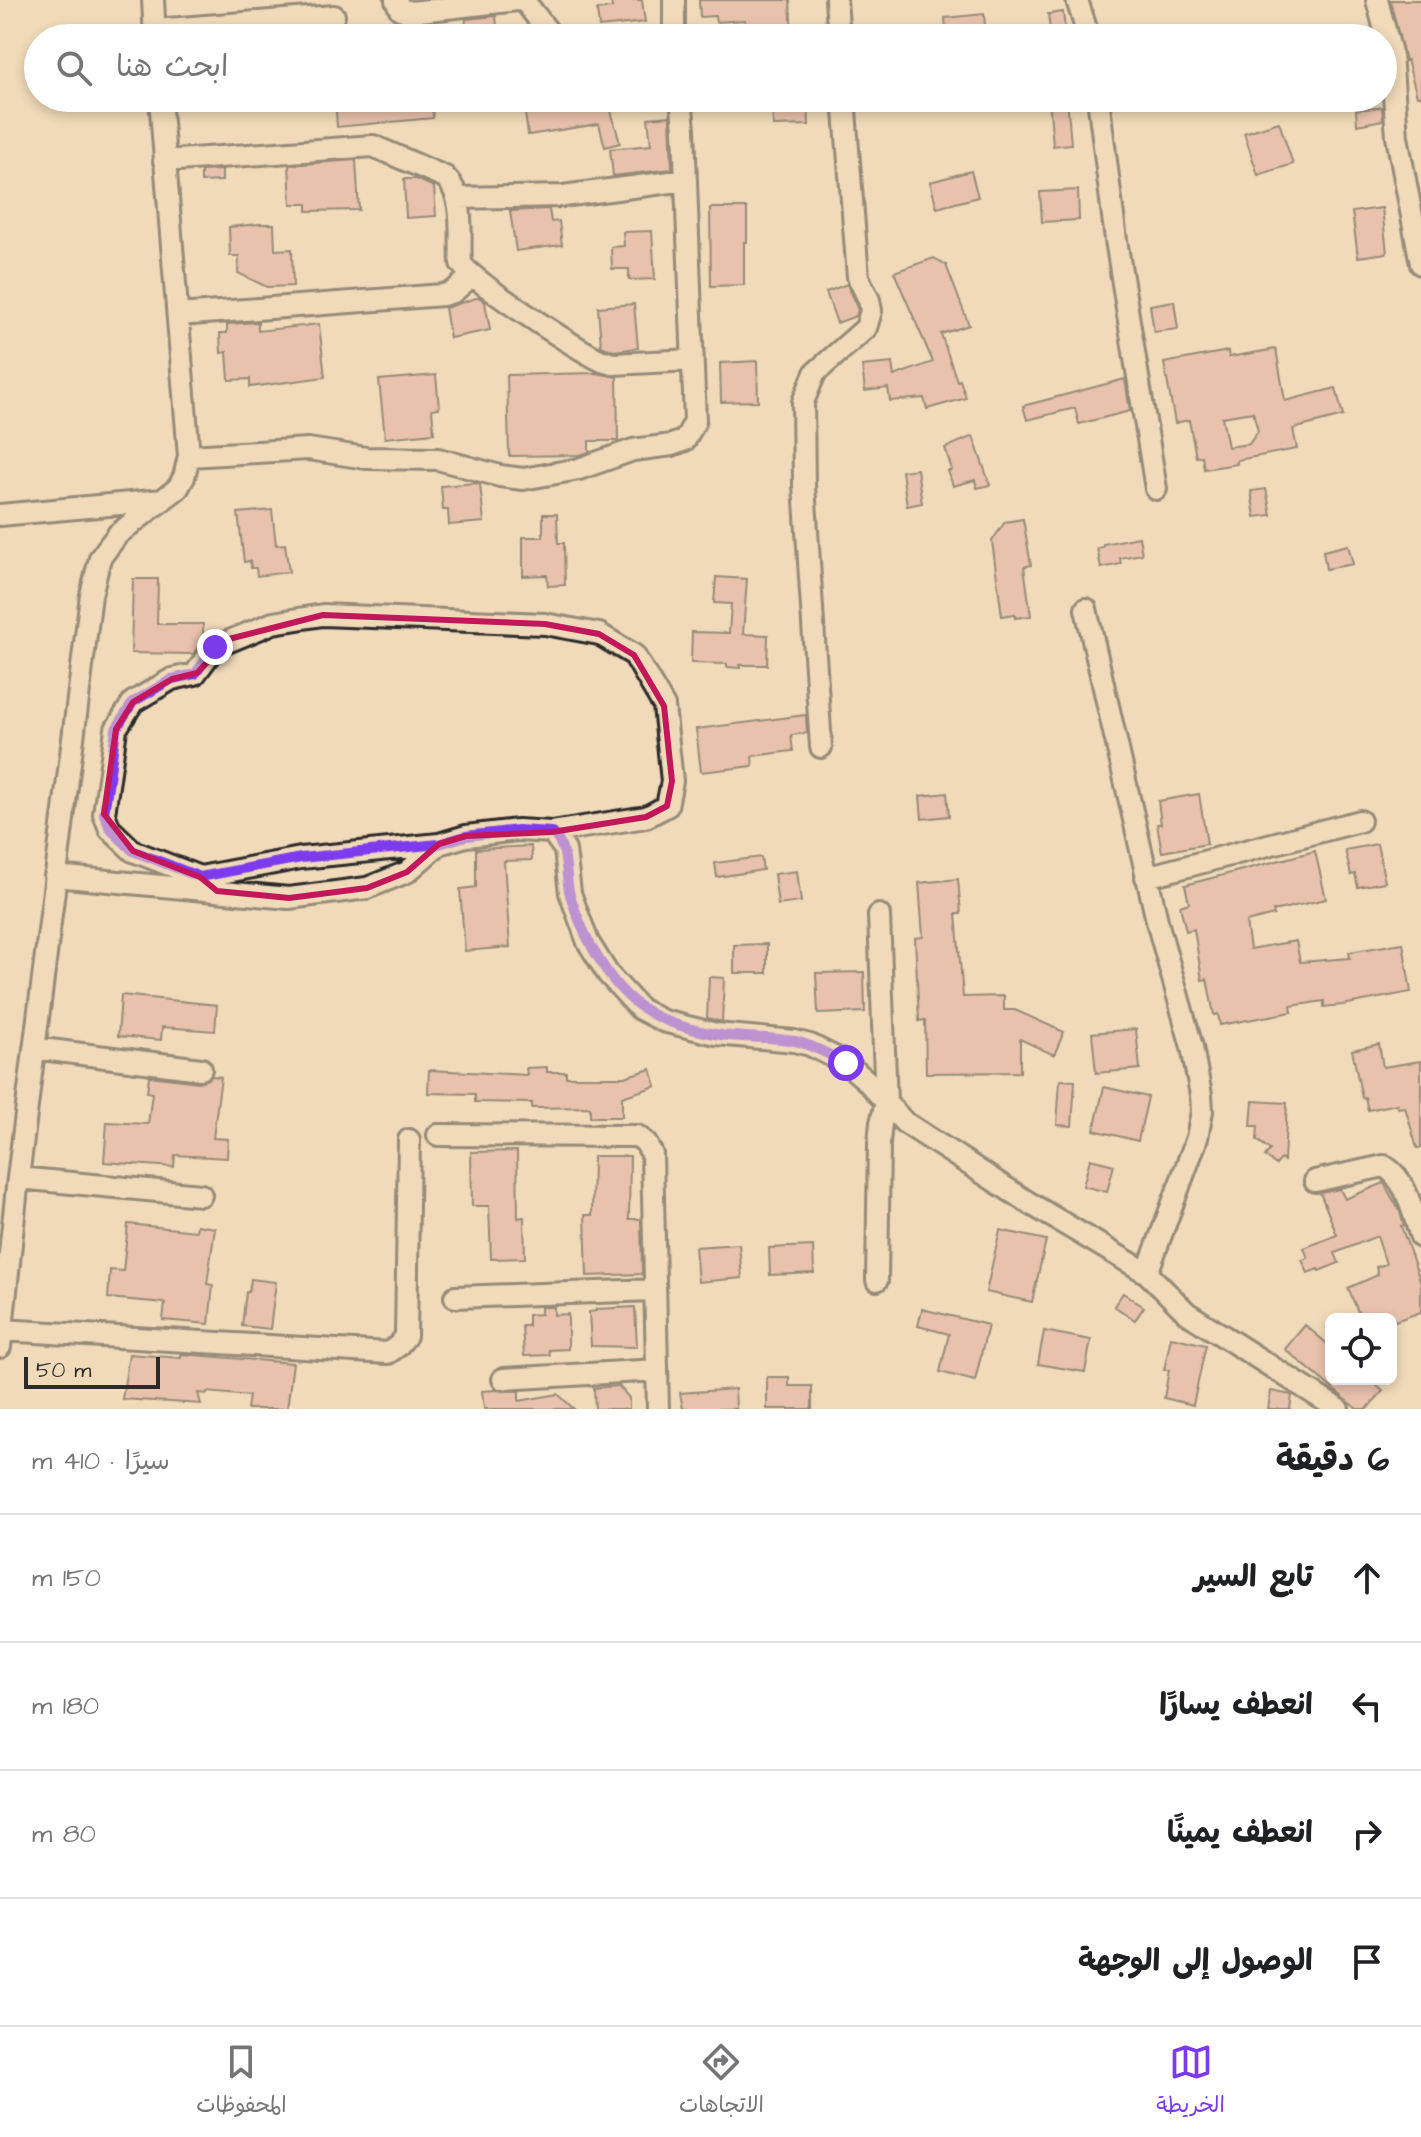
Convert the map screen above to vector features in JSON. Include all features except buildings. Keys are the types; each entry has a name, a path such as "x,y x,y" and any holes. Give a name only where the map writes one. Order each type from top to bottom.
{"street":[{"path":"153,0 154,24"},
{"path":"396,0 400,9 411,12 519,0 526,3 542,24"},
{"path":"674,0 674,24"},
{"path":"836,0 838,24"},
{"path":"1077,0 1085,24"},
{"path":"1377,0 1383,24"},
{"path":"254,24 334,16"},
{"path":"161,112 189,456 178,488 118,534 100,558 91,595 1,1338 388,1353 406,1336 409,1140"},
{"path":"189,456 308,449 366,458 438,459 523,479 552,475 633,450 672,445 685,440 695,421 682,112"},
{"path":"821,747 804,485 803,402 815,373 866,328 871,311 858,277 845,112"},
{"path":"1100,112 1116,240 1156,489"},
{"path":"1395,112 1397,137 1421,264"},
{"path":"164,161 373,146 445,177 454,186 458,198 461,263 472,276 602,361 613,364 692,360"},
{"path":"458,198 563,196 686,180"},
{"path":"178,315 443,295 453,292 472,276"},
{"path":"0,515 163,500"},
{"path":"1086,609 1146,877 1192,1047 1202,1111 1185,1175 1147,1273"},
{"path":"200,877 301,858 439,844 466,836 518,830 552,832 646,817 667,806 672,781 664,706 634,655 599,634 545,624 323,615 273,623 229,639 215,647 195,674 172,679 133,702 116,729 104,814 110,829 133,851 200,877 217,891"},
{"path":"1146,877 1360,821"},
{"path":"552,832 565,850 570,893 588,942 608,974 640,1009 663,1021 716,1034 810,1045 846,1063 904,1122 1147,1273 1187,1313 1338,1409"},
{"path":"55,876 289,898 367,888 407,872 439,844"},
{"path":"877,1280 879,1143 886,1103 879,915"},
{"path":"34,1048 201,1069"},
{"path":"438,1135 637,1136 645,1142 652,1154 658,1409"},
{"path":"1315,1181 1384,1166 1395,1174 1402,1185 1421,1237"},
{"path":"18,1178 201,1195"},
{"path":"455,1297 654,1290"},
{"path":"503,1379 657,1370"}],"highlighted area":[{"path":"323,615 545,624 599,634 634,655 664,706 672,781 667,806 646,817 552,832 466,836 439,844 407,872 367,888 289,898 217,891 200,877 133,851 104,814 116,729 133,702 172,679 197,673 229,639"}],"route":[{"path":"215,647 195,674 172,679 133,702 116,729 104,814 110,829 133,851 200,877 301,858 439,844 466,836 518,830 552,832 565,850 570,893 588,942 608,974 640,1009 663,1021 716,1034 810,1045 846,1063"}]}
